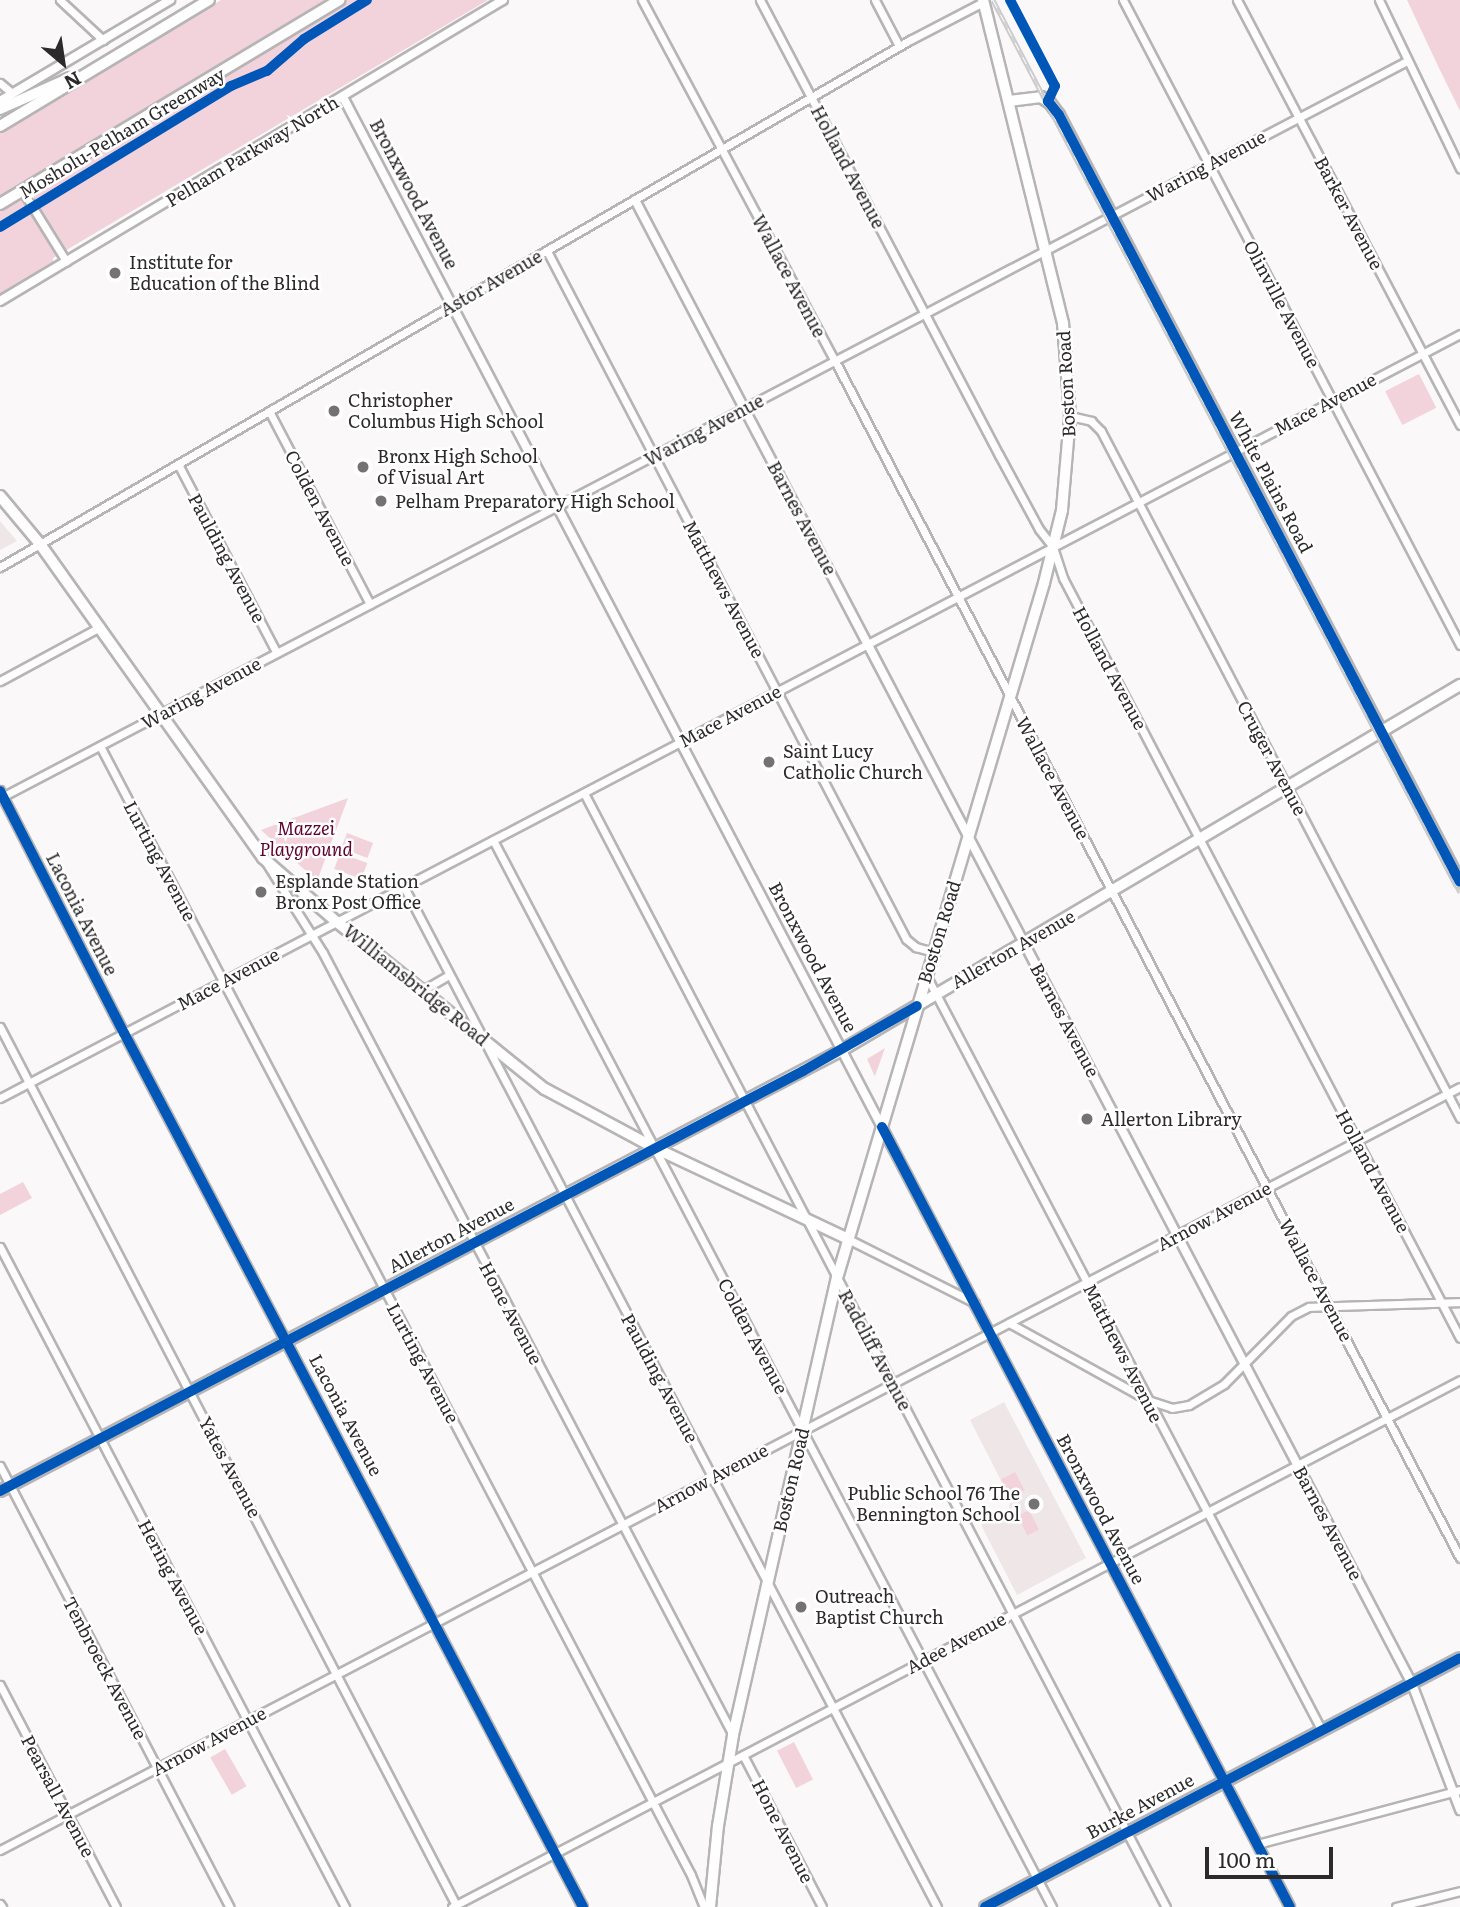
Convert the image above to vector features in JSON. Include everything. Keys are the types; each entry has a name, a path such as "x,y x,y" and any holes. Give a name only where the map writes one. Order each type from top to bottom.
{"main road":[{"path":"0,126 209,0"},
{"path":"0,204 339,0"},
{"name":"Boston Road","path":"710,1907 733,1735 837,1278 1053,547 1066,478 1070,416 1063,323 983,1"},
{"path":"0,109 102,65"},
{"name":"White Plains Road","path":"1009,101 1037,96 1050,103 1459,877"},
{"name":"Williamsbridge Road","path":"0,496 40,544 264,858 337,922 545,1089 655,1148 848,1239"},
{"name":"Allerton Avenue","path":"0,1490 842,1050 1460,685"},
{"name":"Burke Avenue","path":"985,1907 1460,1658"}],"street":[{"path":"60,0 103,40"},
{"path":"0,101 170,0"},
{"name":"Pelham Parkway North","path":"0,301 503,0"},
{"name":"Wallace Avenue","path":"642,0 1010,695 1460,1558"},
{"name":"Holland Avenue","path":"760,0 1039,529 1053,547 1061,572 1460,1338"},
{"path":"875,0 900,46"},
{"name":"Olinville Avenue","path":"1123,0 1460,645"},
{"name":"Barker Avenue","path":"1237,0 1460,425"},
{"path":"1379,0 1460,168"},
{"name":"Astor Avenue","path":"0,567 811,97 983,1"},
{"name":"Waring Avenue","path":"1,795 100,746 1407,61"},
{"path":"0,83 12,93"},
{"name":"Bronxwood Avenue","path":"343,97 1290,1907"},
{"path":"22,190 66,261"},
{"name":"Barnes Avenue","path":"635,200 1412,1684 1456,1790 1460,1810"},
{"name":"Matthews Avenue","path":"547,251 906,939 916,947 933,951"},
{"name":"Mace Avenue","path":"0,1098 1460,334"},
{"name":"Colden Avenue","path":"269,411 370,604"},
{"name":"Cruger Avenue","path":"1070,416 1087,418 1097,426 1460,1118"},
{"name":"Paulding Avenue","path":"178,464 277,653"},
{"path":"0,681 100,627"},
{"name":"Lurting Avenue","path":"100,746 652,1802 704,1907"},
{"name":"Radcliff Avenue","path":"583,793 1166,1907"},
{"name":"Laconia Avenue","path":"1,795 583,1907"},
{"name":"Colden Avenue","path":"494,840 1052,1907"},
{"name":"Hone Avenue","path":"264,858 311,936 733,1735"},
{"name":"Paulding Avenue","path":"404,887 937,1907"},
{"path":"423,990 449,975"},
{"name":"Matthews Avenue","path":"926,975 1322,1731"},
{"name":"Yates Avenue","path":"0,1027 338,1674 455,1906"},
{"name":"Arnow Avenue","path":"0,1850 1460,1087"},
{"name":"Williamsbridge Road","path":"848,1239 975,1303"},
{"name":"Hering Avenue","path":"0,1247 345,1907"},
{"path":"1009,1324 1148,1401 1172,1408 1189,1405 1224,1384 1245,1366 1267,1338 1291,1316 1309,1307 1460,1302"},
{"name":"Adee Avenue","path":"455,1906 1460,1380"},
{"name":"Tenbroeck Avenue","path":"0,1466 230,1907"},
{"name":"Pearsall Avenue","path":"0,1685 116,1907"},
{"name":"Hone Avenue","path":"743,1755 822,1907"},
{"path":"1257,1844 1456,1790"},
{"path":"1396,1907 1460,1891"}],"shaded area":[{"path":"0,521 17,541 0,550"},
{"name":"Public School 76 The Bennington School","path":"1004,1402 1086,1558 1017,1595 981,1525 1009,1510 1010,1498 970,1420"}],"green space":[{"path":"221,0 488,0 53,258 53,263 0,295 0,133"},
{"path":"1407,0 1460,0 1460,111 1438,66"},
{"path":"1419,374 1436,408 1402,425 1385,391"},
{"name":"Mazzei Playground","path":"348,798 317,881 261,830"},
{"path":"347,833 373,843 367,858 341,848"},
{"path":"340,853 367,863 361,879 334,869"},
{"path":"885,1048 875,1076 875,1077 867,1059"},
{"path":"23,1182 32,1198 0,1215 0,1194"},
{"path":"1015,1472 1025,1491 1011,1498 1001,1480"},
{"path":"1029,1510 1039,1530 1027,1536 1017,1516"},
{"path":"794,1742 813,1779 796,1788 777,1751"},
{"path":"225,1749 246,1786 232,1795 210,1758"}],"railway":[{"path":"993,0 1460,892"}],"cycle path":[{"name":"Mosholu-Pelham Greenway","path":"0,227 231,86 267,71 304,39 367,0"},
{"path":"1010,0 1055,86 1048,101 1059,115 1460,882"},
{"path":"0,791 124,1033 583,1907"},
{"path":"0,1491 803,1071 917,1006"},
{"path":"882,1127 1290,1907"},
{"path":"985,1907 1460,1658"}],"place":[{"name":"Institute for Education of the Blind","path":"115,273"},
{"name":"Christopher Columbus High School","path":"334,411"},
{"name":"Bronx High School of Visual Art","path":"363,467"},
{"name":"Pelham Preparatory High School","path":"381,501"},
{"name":"Saint Lucy Catholic Church","path":"769,762"},
{"name":"Esplande Station Bronx Post Office","path":"261,892"},
{"name":"Allerton Library","path":"1087,1119"},
{"name":"Public School 76 The Bennington School","path":"1034,1504"},
{"name":"Outreach Baptist Church","path":"801,1607"}]}
